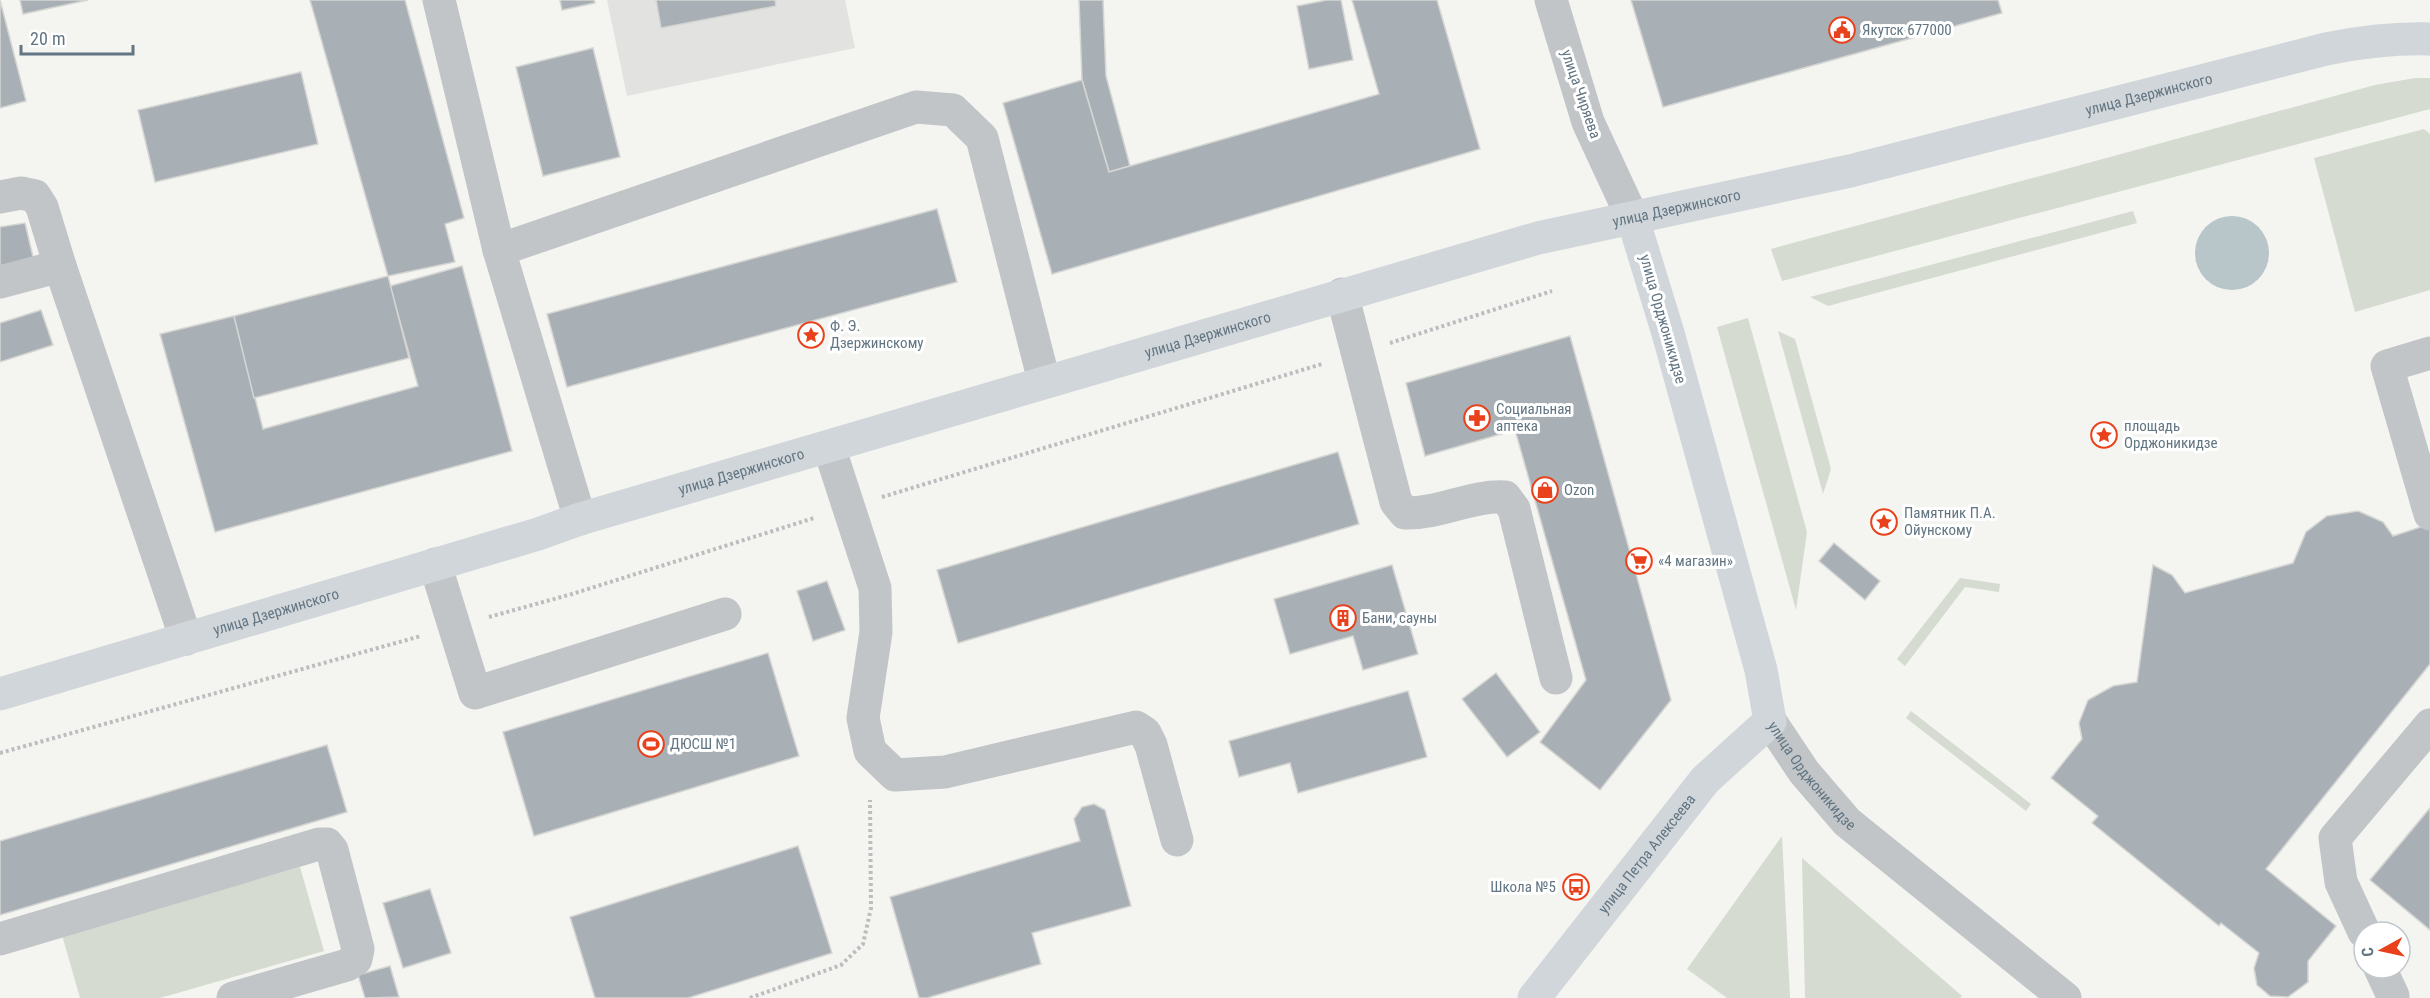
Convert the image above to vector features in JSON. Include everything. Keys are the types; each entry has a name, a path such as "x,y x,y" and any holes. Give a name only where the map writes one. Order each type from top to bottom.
{"main road":[{"name":"улица Дзержинского","path":"0,694 1044,381 1538,238 1850,171 2326,49 2399,38 2430,39"},
{"name":"улица Орджоникидзе","path":"1633,219 1668,333 1758,659 1770,721"},
{"name":"улица Петра Алексеева","path":"1534,998 1705,780 1770,721"}],"street":[{"path":"439,0 499,250 580,519"},
{"name":"улица Чиряева","path":"1551,0 1588,122 1633,219"},
{"path":"499,250 916,107 953,110 982,138 1044,381"},
{"path":"0,197 21,193 35,196 42,207 186,639"},
{"path":"0,282 60,266"},
{"path":"1342,294 1396,502 1405,513 1420,513 1491,496 1505,497 1514,509 1556,678"},
{"path":"2430,353 2387,366 2430,514"},
{"path":"829,447 875,588 876,632 862,718 870,751 895,776 945,772 1136,727 1145,733 1151,745 1177,840"},
{"path":"435,564 475,693 725,614"},
{"name":"улица Орджоникидзе","path":"1770,721 1804,772 1847,822 2066,998"},
{"path":"2358,920 2341,882 2335,838 2430,725"},
{"path":"0,939 319,844 327,844 332,850 358,949 356,959 347,965 233,998"},
{"path":"2386,980 2392,998"}],"path":[{"path":"0,753 572,594 1552,291"},
{"path":"750,998 841,965 863,944 871,908 870,751"}],"shaded area":[{"path":"607,0 845,0 855,48 627,96"},
{"path":"2415,78 2430,78 2430,109 1782,281 1771,249 2375,85"},
{"path":"2424,129 2430,134 2430,290 2355,312 2314,158"},
{"path":"2133,211 2137,223 1828,306 1810,297"},
{"path":"2232,216 2246,219 2258,227 2266,239 2269,253 2266,267 2258,279 2246,287 2232,290 2218,287 2206,279 2198,267 2195,253 2198,239 2206,227 2218,219"},
{"path":"1748,318 1807,532 1796,610 1717,327"},
{"path":"1778,331 1795,339 1831,469 1823,494"},
{"path":"1960,578 2000,584 1999,592 1965,587 1905,666 1897,659"},
{"path":"1911,711 2031,804 2026,811 1906,718"},
{"path":"1782,836 1790,998 1727,998 1687,969"},
{"path":"1802,858 1962,996 1960,998 1805,998"},
{"path":"300,867 324,951 160,998 80,998 62,935"}],"building":[{"path":"0,0 26,101 0,108"},
{"path":"20,0 88,0 23,14"},
{"path":"310,0 405,0 464,218 445,224 455,262 388,276"},
{"path":"560,0 594,0 595,3 562,10"},
{"path":"656,0 775,0 776,6 661,28"},
{"path":"1079,0 1103,0 1106,76 1130,166 1109,172 1082,80"},
{"path":"1327,0 1341,0 1353,60 1309,69 1297,6"},
{"path":"1352,0 1437,0 1480,149 1052,274 1003,103 1082,80 1109,172 1379,94"},
{"path":"1631,0 1998,0 2002,13 1663,107"},
{"path":"593,48 620,157 543,176 516,67"},
{"path":"301,72 318,144 155,182 138,110"},
{"path":"937,209 957,282 567,387 547,314"},
{"path":"25,223 34,261 0,267 0,227"},
{"path":"462,266 512,451 215,532 160,334 234,316 263,429 418,386 390,286"},
{"path":"388,276 409,358 254,398 234,316"},
{"path":"41,310 53,345 0,362 0,323"},
{"path":"1570,336 1671,700 1600,790 1540,742 1586,680 1515,430 1425,456 1406,383"},
{"path":"1338,452 1359,524 958,643 937,570"},
{"path":"2358,511 2383,522 2393,536 2430,524 2430,664 2266,869 2336,926 2308,961 2308,982 2288,997 2270,996 2257,985 2254,968 2259,953 2221,923 2219,926 2092,823 2098,816 2051,778 2082,739 2079,723 2088,700 2113,686 2137,682 2153,565 2172,575 2185,593 2293,563 2306,532 2327,516"},
{"path":"1834,543 1880,581 1865,600 1819,561"},
{"name":"Бани, сауны","path":"1392,565 1418,654 1363,670 1353,636 1290,654 1274,599"},
{"path":"827,581 845,630 813,641 797,591"},
{"name":"ДЮСШ №1","path":"768,653 799,756 534,836 503,732"},
{"path":"1496,673 1540,732 1507,757 1462,699"},
{"path":"1408,691 1427,757 1298,793 1290,763 1239,777 1229,741"},
{"path":"327,745 347,812 0,915 0,841"},
{"path":"1094,804 1105,810 1131,906 1032,933 1041,964 927,998 919,998 890,897 1080,841 1074,819 1082,807"},
{"path":"2430,808 2430,930 2370,880"},
{"path":"798,846 832,953 688,998 595,998 570,917"},
{"path":"430,889 451,953 403,968 383,903"},
{"path":"390,966 399,997 365,998 358,975"}],"place":[{"name":"Якутск 677000","path":"1842,30"},
{"name":"Ф. Э. Дзержинскому","path":"811,335"},
{"name":"Социальная аптека","path":"1477,418"},
{"name":"площадь Орджоникидзе","path":"2104,435"},
{"name":"Ozon","path":"1545,490"},
{"name":"Памятник П.А. Ойунскому","path":"1884,522"},
{"name":"«4 магазин»","path":"1639,561"},
{"name":"Бани, сауны","path":"1343,618"},
{"name":"ДЮСШ №1","path":"651,744"},
{"name":"Школа №5","path":"1576,887"}]}
